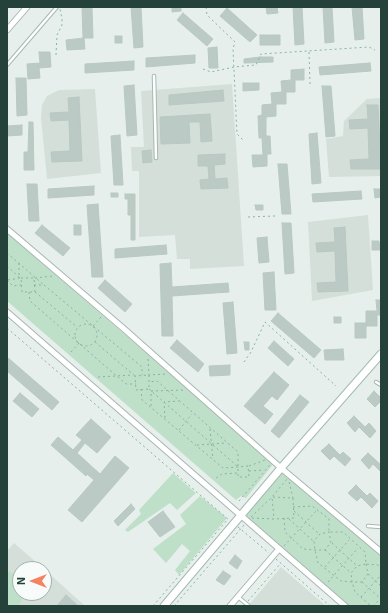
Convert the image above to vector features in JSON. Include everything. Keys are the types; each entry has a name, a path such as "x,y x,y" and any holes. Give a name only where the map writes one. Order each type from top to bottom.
{"street":[{"path":"7,29 27,7"},
{"path":"7,229 123,328 281,468 381,552"},
{"path":"7,312 282,548 345,606"},
{"path":"164,606 281,468 381,354"},
{"path":"230,606 282,548"}],"lane":[{"path":"7,65 58,7"},
{"path":"154,76 156,158"},
{"path":"376,382 381,385"},
{"path":"368,526 381,527"},
{"path":"238,597 249,606"}],"path":[{"path":"56,55 57,36 62,25 62,19 58,7"},
{"path":"206,7 207,15 235,42 233,49 237,134 243,140"},
{"path":"203,70 210,72 234,67 256,66 261,54 369,47 375,50"},
{"path":"309,52 310,85"},
{"path":"248,217 275,216"},
{"path":"7,253 34,278 142,367 142,375"},
{"path":"19,263 19,277"},
{"path":"7,266 21,278"},
{"path":"7,280 53,276"},
{"path":"21,278 22,292 35,292 78,328"},
{"path":"34,278 35,292"},
{"path":"7,280 13,286 21,285"},
{"path":"34,285 44,285"},
{"path":"29,292 30,301 126,384 136,384"},
{"path":"93,326 101,317"},
{"path":"244,362 251,352 265,322 336,386"},
{"path":"87,324 93,326 96,332 96,339 94,342 89,345 79,343 75,334 80,325 87,324"},
{"path":"7,328 231,521"},
{"path":"94,342 135,375 136,390 149,389"},
{"path":"72,352 79,343"},
{"path":"148,359 149,389 238,467"},
{"path":"98,377 167,374"},
{"path":"149,382 157,381 238,452 238,478 249,477 248,466"},
{"path":"141,389 142,400 223,468 248,466 266,460"},
{"path":"151,391 186,390"},
{"path":"151,391 151,407"},
{"path":"164,402 179,401"},
{"path":"164,402 165,419"},
{"path":"178,430 193,413"},
{"path":"210,428 213,460"},
{"path":"196,445 227,443"},
{"path":"239,501 271,463"},
{"path":"249,471 265,470"},
{"path":"216,478 222,474 238,474"},
{"path":"288,477 293,498 294,518 251,518 272,497 288,477"},
{"path":"272,497 293,498"},
{"path":"272,497 274,519"},
{"path":"294,507 312,506 329,519 331,542 357,566"},
{"path":"282,548 317,510"},
{"path":"294,511 320,534"},
{"path":"284,518 284,532 303,549 324,550 334,558 351,573 355,592 371,606"},
{"path":"288,518 314,541 318,563 341,581 362,582 381,598 373,606"},
{"path":"153,606 228,519"},
{"path":"174,606 245,524"},
{"path":"238,527 270,554"},
{"path":"314,541 320,534 329,532 343,532 365,552 368,574 381,586"},
{"path":"325,568 350,539"},
{"path":"324,550 331,542"},
{"path":"328,582 359,547"},
{"path":"275,559 330,606"},
{"path":"246,603 280,563"},
{"path":"351,573 357,566 366,564 378,565 381,568"},
{"path":"362,582 368,574"},
{"path":"361,597 381,575"}],"shaded area":[{"path":"232,84 244,266 190,269 190,259 177,259 175,235 139,237 139,171 132,171 131,147 144,147 141,91"},
{"path":"95,89 101,173 47,179 41,118 42,105 47,96 59,90"},
{"path":"381,98 381,176 329,177 326,139 343,136 344,121 367,99"},
{"path":"368,215 373,290 312,301 308,222"},
{"path":"14,543 35,561 12,561 12,601 52,601 52,576 85,606 7,606 7,551"},
{"path":"281,567 326,606 248,606"}],"green space":[{"path":"7,233 274,463 246,498 241,496 236,500 7,301"},
{"path":"281,468 381,552 381,606 345,606 242,515"},
{"path":"173,473 196,493 177,510 170,503 128,532 125,530 141,514 139,510"},
{"path":"200,496 227,518 179,575 175,570 190,551 182,544 166,563 153,549 186,524 180,515"},
{"path":"7,571 12,573 12,601 21,601 18,606 7,606"}],"building":[{"path":"82,7 92,7 93,38 83,38"},
{"path":"131,7 141,7 143,47 134,48"},
{"path":"172,7 181,7 181,11 172,12"},
{"path":"266,7 277,7 278,13 267,14"},
{"path":"293,7 302,7 304,44 295,45"},
{"path":"323,7 332,7 334,42 325,43"},
{"path":"352,7 362,7 364,39 355,40"},
{"path":"227,8 257,35 250,42 220,16"},
{"path":"183,13 213,39 207,46 177,20"},
{"path":"260,35 280,35 280,45 260,45"},
{"path":"115,36 122,36 122,43 115,43"},
{"path":"84,38 85,49 67,50 66,40"},
{"path":"217,47 218,68 209,68 208,48"},
{"path":"39,52 50,52 51,67 39,68 40,78 28,79 27,64 40,63"},
{"path":"195,55 195,63 146,67 146,58"},
{"path":"273,57 273,62 244,63 244,59"},
{"path":"134,61 134,70 85,73 85,64"},
{"path":"370,63 371,71 320,75 319,67"},
{"path":"304,69 304,80 295,80 295,92 286,92 286,104 276,104 276,116 266,117 266,136 270,136 271,154 267,154 267,166 253,167 252,155 263,155 262,138 259,138 258,116 262,115 262,105 272,104 271,93 282,92 281,81 291,80 291,70"},
{"path":"16,78 26,78 27,115 17,116"},
{"path":"243,83 259,83 259,90 243,91"},
{"path":"134,85 137,135 127,136 124,86"},
{"path":"322,86 331,86 335,136 326,137"},
{"path":"223,90 224,101 169,105 169,95"},
{"path":"79,97 82,161 52,162 51,152 70,151 69,120 51,121 50,113 69,112 68,98"},
{"path":"367,105 378,105 381,169 351,169 350,160 369,159 368,128 350,129 349,120 368,119"},
{"path":"210,114 212,141 201,142 200,122 189,122 190,143 161,144 160,117"},
{"path":"29,122 33,122 34,170 24,170 24,152 28,152"},
{"path":"22,125 22,135 7,136 7,126"},
{"path":"317,133 321,183 312,184 309,134"},
{"path":"120,135 123,185 114,185 111,136"},
{"path":"151,150 152,162 143,163 142,151"},
{"path":"225,154 225,164 214,165 215,179 227,178 228,188 201,189 200,180 209,179 208,166 198,166 198,155"},
{"path":"278,164 287,164 291,214 282,214"},
{"path":"27,184 37,184 39,221 29,221"},
{"path":"94,186 94,195 48,198 48,189"},
{"path":"374,189 381,189 381,197 375,198"},
{"path":"361,191 362,199 313,202 312,194"},
{"path":"111,193 118,193 118,197 111,197"},
{"path":"125,194 135,194 135,240 131,240 131,215 128,215 128,199 125,199"},
{"path":"98,204 103,277 92,277 87,205"},
{"path":"255,205 263,205 263,210 256,210"},
{"path":"282,223 291,223 294,273 285,274"},
{"path":"42,225 70,248 63,256 35,233"},
{"path":"74,225 81,225 81,235 74,235"},
{"path":"345,227 348,291 318,292 317,283 336,282 335,251 317,252 316,243 335,242 334,228"},
{"path":"267,237 269,262 259,263 257,238"},
{"path":"372,241 379,241 380,250 372,250"},
{"path":"166,245 167,254 115,258 115,249"},
{"path":"171,263 172,287 228,283 229,292 172,296 173,336 162,336 160,264"},
{"path":"274,272 276,310 265,310 263,273"},
{"path":"105,280 132,304 125,312 98,288"},
{"path":"376,300 381,300 381,315 377,315 377,326 366,326 366,311 377,311"},
{"path":"233,302 237,353 227,354 223,303"},
{"path":"278,313 321,350 314,358 271,321"},
{"path":"334,317 341,317 341,323 334,323"},
{"path":"355,323 366,323 366,338 355,338"},
{"path":"177,340 204,364 198,372 170,348"},
{"path":"274,341 294,359 288,366 268,348"},
{"path":"244,342 249,342 249,350 245,350"},
{"path":"343,349 344,360 325,360 324,350"},
{"path":"7,357 59,402 52,410 7,371"},
{"path":"230,365 230,375 210,376 209,366"},
{"path":"274,372 289,385 277,400 272,396 263,406 273,414 265,424 244,406"},
{"path":"374,391 381,398 381,401 375,407 367,399"},
{"path":"20,393 39,409 32,417 13,401"},
{"path":"300,395 309,402 279,438 271,431"},
{"path":"354,416 365,427 369,423 376,431 370,438 359,427 355,432 347,423"},
{"path":"91,419 111,437 97,453 85,443 77,453 100,474 115,456 129,468 82,522 68,510 94,480 87,474 86,476 51,445 58,437 73,450 82,440 76,435"},
{"path":"329,444 340,455 343,452 351,459 345,466 334,456 330,460 321,451"},
{"path":"368,453 381,465 381,472 373,464 369,469 361,460"},
{"path":"356,485 367,496 370,493 378,501 372,508 361,497 357,501 348,493"},
{"path":"131,504 135,509 118,526 114,521"},
{"path":"163,511 175,527 160,537 148,522"},
{"path":"235,555 242,561 237,569 229,563"},
{"path":"223,571 231,576 224,585 216,580"},
{"path":"66,595 78,606 57,606"}]}
